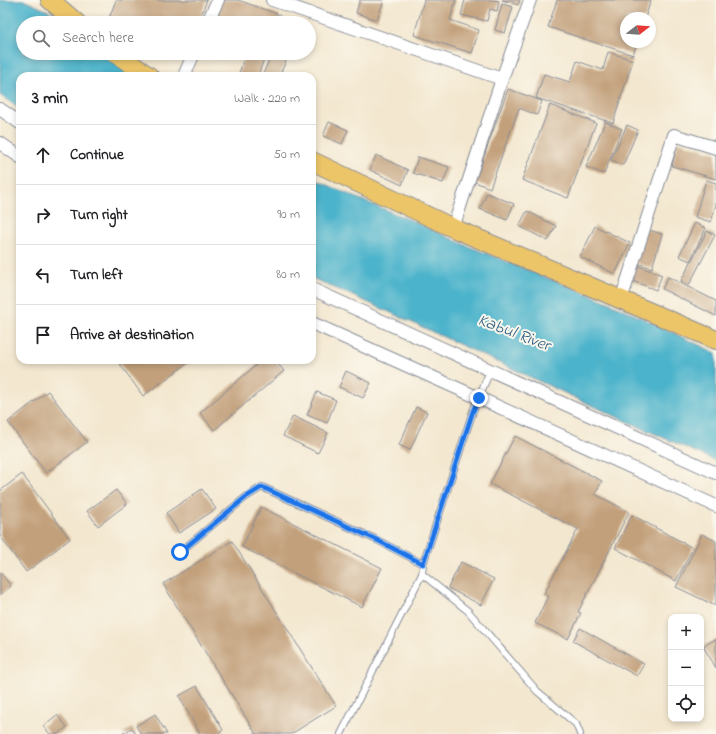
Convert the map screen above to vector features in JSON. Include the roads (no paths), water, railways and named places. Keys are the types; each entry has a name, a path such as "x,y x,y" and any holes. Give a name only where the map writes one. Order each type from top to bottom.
{"main road":[{"path":"50,0 69,16"},
{"path":"125,60 143,72"},
{"path":"316,163 453,228 716,340"}],"street":[{"path":"210,16 218,0"},
{"path":"272,0 502,79"},
{"path":"453,228 502,79 530,0"},
{"path":"186,72 191,60"},
{"path":"1,112 16,121"},
{"path":"621,300 674,135 716,148"},
{"path":"0,142 16,154"},
{"path":"316,291 716,473"},
{"path":"316,325 716,506"}],"lane":[{"path":"341,734 422,574 423,564 473,411 490,371"},
{"path":"180,552 246,497 262,487 377,540 423,564"},
{"path":"422,574 468,611 537,691 576,724 580,734"}],"water":[{"path":"0,0 23,0 57,16 16,16 16,60 113,60 129,72 16,72 16,106 0,95"},
{"name":"Kabul River","path":"316,180 465,245 608,302 716,353 716,461 600,409 316,280"}]}
